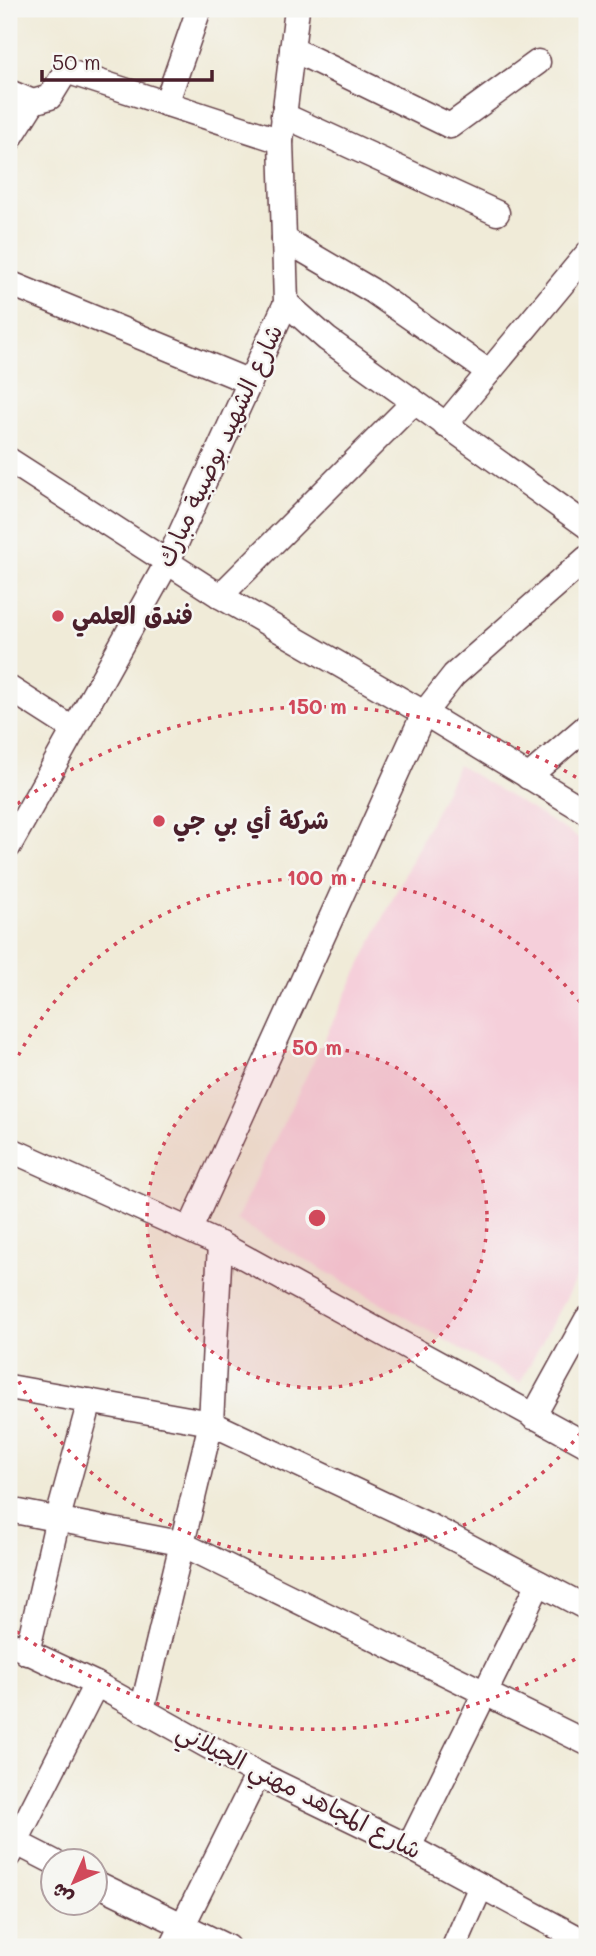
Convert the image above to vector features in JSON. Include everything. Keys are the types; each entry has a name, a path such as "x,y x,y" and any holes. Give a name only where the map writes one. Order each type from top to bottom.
{"street":[{"path":"166,104 199,9"},
{"name":"شارع الشهيد بوضبية مبارك","path":"9,846 168,561 286,303 281,141 297,9"},
{"path":"292,49 450,126 538,62"},
{"path":"9,92 33,102 50,97 66,71 281,141"},
{"path":"9,140 33,102"},
{"path":"283,115 497,213"},
{"path":"284,239 382,297 489,372"},
{"path":"445,425 587,254"},
{"path":"9,284 250,382"},
{"path":"286,303 327,340 587,526"},
{"path":"220,596 414,402"},
{"path":"9,460 220,596 424,713 587,812"},
{"path":"190,1229 424,713 454,675 587,558"},
{"path":"9,688 73,729"},
{"path":"528,777 587,726"},
{"path":"9,1149 220,1244 587,1445"},
{"path":"142,1710 211,1423 220,1244"},
{"path":"533,1417 587,1320"},
{"path":"9,1387 211,1423 432,1527 587,1608"},
{"path":"18,1648 90,1401"},
{"path":"9,1510 180,1543 587,1742"},
{"path":"408,1847 539,1583"},
{"name":"شارع المجاهد مهني الجيلاني","path":"18,1648 96,1684 258,1774 408,1847 587,1943"},
{"path":"38,1855 11,1846 96,1684"},
{"path":"177,1936 258,1774"},
{"path":"454,1947 481,1886"},
{"path":"108,1891 177,1936 228,1947"}],"shaded area":[{"path":"458,765 587,843 587,1258 520,1383 236,1220"}],"place":[{"name":"فندق العلمي","path":"58,616"},
{"name":"شركة أي بي جي","path":"159,821"}]}
